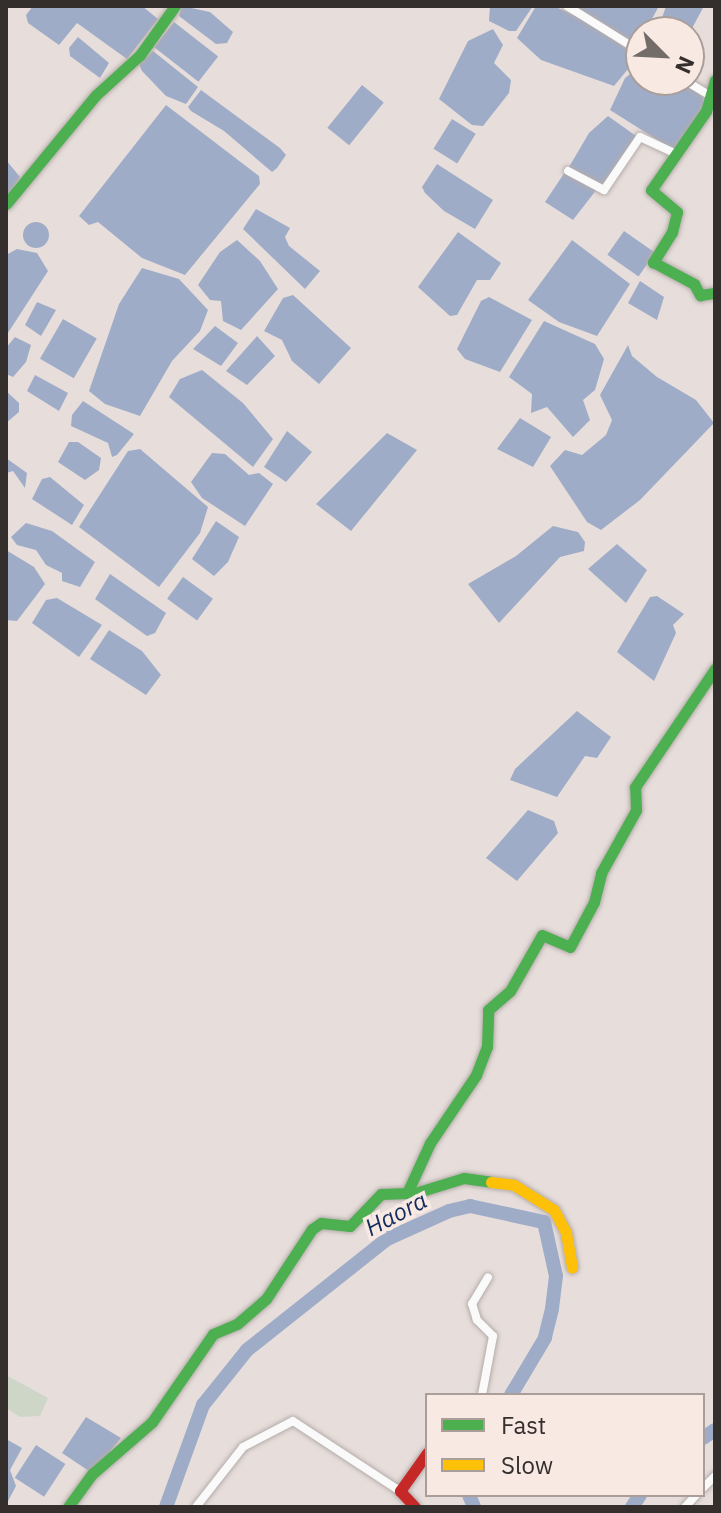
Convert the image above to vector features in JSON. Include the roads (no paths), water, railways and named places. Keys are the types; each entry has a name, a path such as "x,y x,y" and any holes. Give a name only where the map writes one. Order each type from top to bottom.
{"street":[{"path":"6,204 20,190 30,169 48,160 96,95 140,55 175,6"},
{"path":"567,6 625,42"},
{"path":"715,80 707,94 706,111 651,190 677,212 672,232 653,262 694,284 700,295 715,293"},
{"path":"568,171 604,190 640,137 676,154"},
{"path":"407,1193 430,1143 476,1075 487,1047 488,1010 510,991 542,935 570,947 594,902 601,873 636,810 635,787 700,698 715,669"},
{"path":"68,1507 92,1474 152,1422 213,1334 237,1324 266,1299 312,1229 321,1223 350,1226 381,1194 407,1193 464,1178 514,1185 554,1210 566,1233 572,1267"},
{"path":"482,1393 493,1336 477,1320 472,1304 488,1277"},
{"path":"196,1507 214,1478 243,1447 293,1421 400,1491 415,1507"},
{"path":"400,1491 425,1456"}],"water":[{"path":"33,6 142,6 158,19 127,59 77,23 59,45 28,23 26,15"},
{"path":"182,6 210,12 233,32 227,43 216,44 179,16"},
{"path":"490,6 533,6 516,31 509,31 489,21"},
{"path":"536,6 554,6 585,21 625,48 625,73 614,86 541,60 517,38"},
{"path":"569,6 659,6 654,16 625,16 625,39"},
{"path":"666,6 704,6 699,16 663,16"},
{"path":"174,22 218,56 198,82 154,47"},
{"path":"493,29 503,45 494,63 511,80 509,93 483,126 472,125 439,99 468,41"},
{"path":"78,37 109,63 100,78 70,56 69,48"},
{"path":"153,51 198,87 186,104 166,96 142,71 139,64"},
{"path":"625,78 625,96 702,96 704,111 675,151 610,110"},
{"path":"362,85 384,103 349,145 327,128"},
{"path":"201,90 280,148 286,155 277,168 272,172 224,131 191,111 188,107"},
{"path":"166,105 259,176 260,184 185,275 142,258 98,222 89,225 79,216"},
{"path":"608,116 636,136 603,186 569,167 589,133"},
{"path":"452,119 476,134 457,164 433,149"},
{"path":"6,160 20,177 6,198"},
{"path":"437,164 493,200 475,229 444,211 425,193 422,187"},
{"path":"565,172 597,189 573,220 545,202"},
{"path":"256,209 290,228 285,237 289,246 320,271 305,289 243,229"},
{"path":"36,222 46,225 49,235 46,245 36,248 26,245 23,235 26,225"},
{"path":"624,231 655,253 638,277 607,255"},
{"path":"458,232 501,263 490,280 477,280 457,315 450,316 418,287"},
{"path":"237,240 260,261 278,289 241,330 223,321 221,301 210,300 198,285 220,252"},
{"path":"572,240 630,284 597,336 559,322 528,300"},
{"path":"17,249 37,253 48,271 6,336 6,255"},
{"path":"142,268 179,279 208,310 200,331 172,361 140,416 105,404 89,391 119,304"},
{"path":"640,281 664,297 657,320 628,303"},
{"path":"293,295 351,348 319,384 292,361 282,340 264,331 283,298"},
{"path":"489,297 532,320 500,372 465,359 457,349 481,301"},
{"path":"37,302 56,310 41,336 25,325"},
{"path":"63,319 97,338 74,378 40,359"},
{"path":"544,321 595,344 604,359 595,390 583,400 590,420 573,437 547,407 531,413 532,394 509,377"},
{"path":"215,326 238,343 221,366 193,349"},
{"path":"257,336 275,356 247,385 226,371"},
{"path":"15,337 31,345 26,362 13,377 6,374 6,348"},
{"path":"628,345 632,356 657,377 696,400 714,423 640,500 601,530 587,522 550,466 565,450 582,455 606,435 612,420 600,395"},
{"path":"202,370 243,403 273,439 253,467 169,397 180,379"},
{"path":"35,375 68,393 59,411 27,391"},
{"path":"6,391 19,403 19,412 6,423"},
{"path":"83,401 134,434 117,455 112,457 108,443 71,426 72,415"},
{"path":"520,418 551,437 533,467 497,449"},
{"path":"287,431 312,452 286,482 264,467"},
{"path":"387,433 417,450 351,531 316,504"},
{"path":"69,442 78,442 101,458 99,470 85,480 58,462"},
{"path":"140,449 208,507 200,533 159,587 79,527 128,451"},
{"path":"212,453 225,454 249,475 259,473 273,484 245,526 202,498 191,482"},
{"path":"6,458 27,473 25,488 13,471 6,473"},
{"path":"50,477 84,505 72,525 32,499 42,479"},
{"path":"216,521 239,537 228,562 214,576 192,559"},
{"path":"26,523 52,531 95,562 80,587 62,581 62,573 46,565 36,550 17,545 11,537"},
{"path":"553,526 578,532 585,542 584,551 560,557 499,623 468,584 516,556"},
{"path":"617,544 647,570 626,603 588,569"},
{"path":"6,550 34,567 45,584 17,621 6,620"},
{"path":"110,574 166,613 155,633 147,636 95,599"},
{"path":"183,577 213,599 197,621 167,599"},
{"path":"657,596 684,614 673,625 676,633 654,681 617,652 650,597"},
{"path":"57,598 102,625 79,657 32,623 46,600"},
{"path":"109,630 142,651 161,675 146,695 90,659"},
{"path":"577,711 611,737 597,758 585,756 557,797 510,780 515,769"},
{"path":"528,810 554,821 558,833 517,881 486,858"},
{"path":"86,1417 121,1438 92,1473 62,1453"},
{"path":"6,1439 22,1448 10,1470 16,1486 6,1505"},
{"path":"36,1445 65,1464 44,1497 15,1478"}],"waterway":[{"name":"Haora","path":"166,1507 203,1405 247,1350 387,1239 449,1211 470,1206 544,1222 556,1276 552,1309 545,1338 512,1393"},
{"name":"Haora","path":"705,1437 715,1430"},
{"name":"Haora","path":"470,1497 474,1507"},
{"name":"Haora","path":"632,1507 639,1497"}]}
